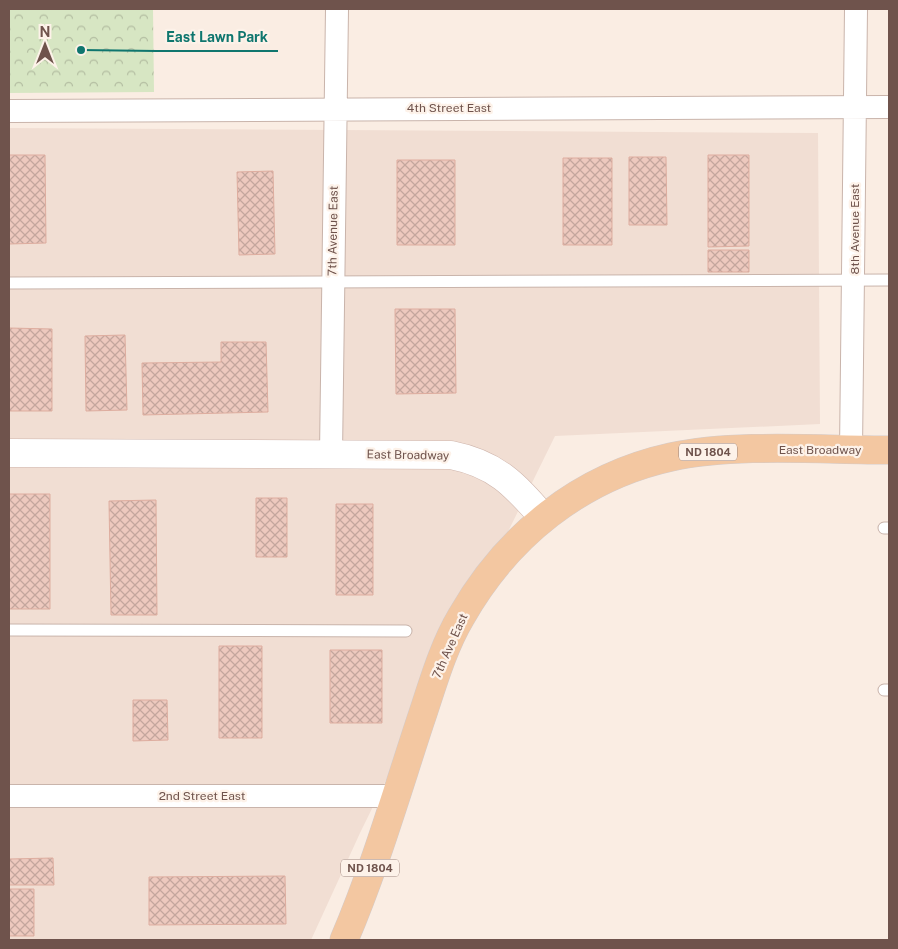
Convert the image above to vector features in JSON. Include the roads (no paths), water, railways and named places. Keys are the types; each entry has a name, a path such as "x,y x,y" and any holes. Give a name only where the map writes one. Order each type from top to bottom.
{"main road":[{"name":"East Broadway","path":"9,453 451,455 486,465 502,475 517,488 543,517 570,498 601,481 637,466 672,457 740,450 889,450"},
{"name":"7th Ave East","path":"395,796 436,674 460,618 496,566 524,534 543,517"},
{"name":"ND 1804","path":"344,940 395,796"}],"street":[{"name":"7th Avenue East","path":"332,454 332,283 337,9"},
{"name":"8th Avenue East","path":"851,450 856,9"},
{"name":"4th Street East","path":"9,111 889,107"},
{"name":"2nd Street East","path":"9,796 395,796"}],"lane":[{"path":"9,283 854,282 889,280"},
{"path":"9,630 406,630"}],"place":[{"name":"East Lawn Park","path":"81,50"}]}
